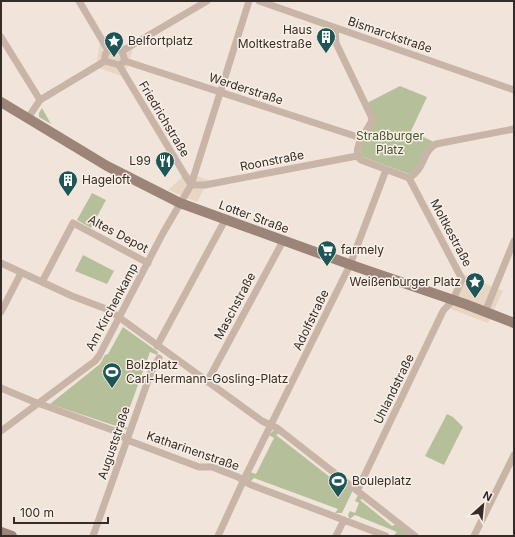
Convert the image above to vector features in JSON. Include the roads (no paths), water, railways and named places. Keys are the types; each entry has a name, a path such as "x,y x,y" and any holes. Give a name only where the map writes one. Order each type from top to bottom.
{"street":[{"path":"79,1 108,50"},
{"path":"122,51 207,1"},
{"name":"Am Kirchenkamp","path":"1,431 95,361 191,185 249,1"},
{"name":"Bismarckstraße","path":"259,1 514,90"},
{"path":"335,28 336,43 372,120 360,138 357,156 361,160 409,178 418,173 431,147 436,144 514,129"},
{"path":"1,37 40,100"},
{"path":"105,61 104,56 108,50 116,48 122,51"},
{"path":"28,118 40,100 105,61 122,63 122,51"},
{"name":"Werderstraße","path":"122,63 220,92 360,138"},
{"name":"Friedrichstraße","path":"122,63 191,185"},
{"name":"Lotter Straße","path":"1,102 107,166 180,203 514,323"},
{"name":"Roonstraße","path":"191,185 207,185 357,156"},
{"name":"Adolfstraße","path":"218,536 350,265 386,170"},
{"name":"Moltkestraße","path":"409,178 462,279 453,300"},
{"path":"157,346 225,220"},
{"name":"Altes Depot","path":"42,282 73,223 148,263"},
{"name":"Maschstraße","path":"207,382 283,241"},
{"path":"485,312 514,241"},
{"path":"1,263 109,310 262,421 277,428 358,489 414,535"},
{"path":"1,312 22,273"},
{"name":"Uhlandstraße","path":"358,489 443,311 453,300"},
{"name":"Auguststraße","path":"93,536 151,372 159,358"},
{"name":"Katharinenstraße","path":"1,388 39,404 115,431 127,440 199,467 212,467 244,481 386,536"},
{"path":"474,536 514,455"},
{"path":"336,536 344,520"},
{"path":"1,532 12,536"}],"place":[{"name":"Haus Moltkestraße","path":"326,54"},
{"name":"Belfortplatz","path":"114,58"},
{"name":"L99","path":"165,178"},
{"name":"Hageloft","path":"68,197"},
{"name":"farmely","path":"327,267"},
{"name":"Weißenburger Platz","path":"475,299"},
{"name":"Bolzplatz Carl-Hermann-Gosling-Platz","path":"112,389"},
{"name":"Bouleplatz","path":"338,498"}],"park label":[{"name":"Straßburger Platz","path":"390,143"}]}
